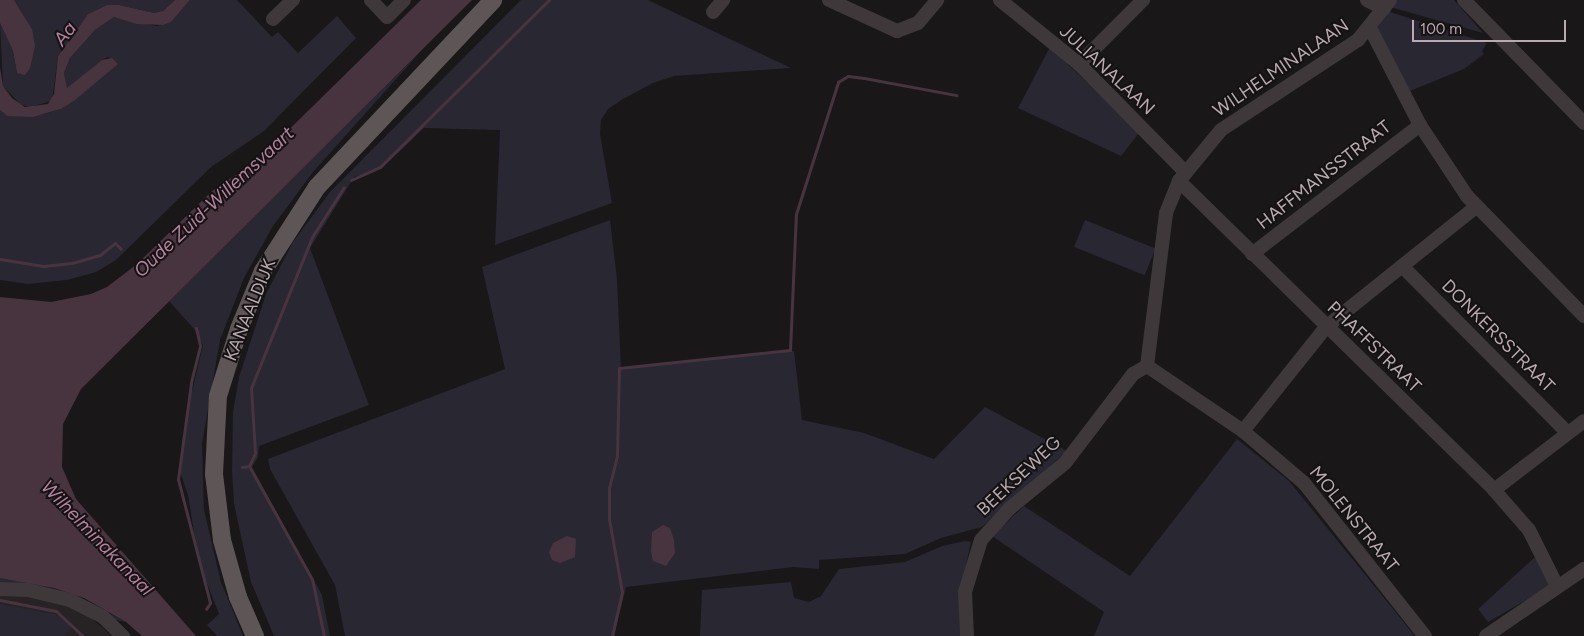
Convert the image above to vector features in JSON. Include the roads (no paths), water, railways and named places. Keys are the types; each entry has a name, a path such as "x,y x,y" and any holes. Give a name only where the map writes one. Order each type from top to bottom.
{"main road":[{"name":"KANAALDIJK","path":"255,636 238,597 222,540 214,474 218,396 239,329 263,271 316,188 493,0"}],"street":[{"path":"274,19 293,0"},
{"path":"371,0 387,17 404,0"},
{"path":"713,12 723,0"},
{"path":"829,0 897,31 918,24 937,0"},
{"name":"JULIANALAAN","path":"1000,0 1079,64 1182,177"},
{"path":"1079,64 1143,0"},
{"path":"1367,0 1387,4"},
{"path":"1464,0 1584,123"},
{"name":"WILHELMINALAAN","path":"1147,366 1166,213 1182,177 1234,120 1358,40 1370,28 1387,4"},
{"path":"1370,28 1420,125 1476,207 1584,316"},
{"name":"HAFFMANSSTRAAT","path":"1252,254 1420,125"},
{"name":"PHAFFSTRAAT","path":"1182,177 1252,254 1494,490 1537,544 1557,586"},
{"path":"1243,431 1326,327 1476,207"},
{"name":"DONKERSSTRAAT","path":"1402,266 1568,433"},
{"name":"MOLENSTRAAT","path":"1147,366 1243,431 1304,483 1425,636"},
{"name":"BEEKSEWEG","path":"967,636 965,592 980,540 1010,508 1065,463 1133,374 1147,366"},
{"path":"1494,490 1584,420"},
{"path":"1486,636 1584,569"},
{"path":"0,589 28,590 70,600 104,617 123,636"}],"water":[{"path":"0,0 14,0 32,29 35,46 30,68 25,75 17,73 13,51 0,23"},
{"path":"175,0 190,0 171,22 163,25 137,24 114,17 95,30 70,58 64,73 67,88 102,60 112,58 118,64 75,100 61,109 33,117 7,116 0,110 0,67 3,86 12,98 25,107 48,104 54,94 58,56 88,14 107,5 119,5 154,13 163,11"},
{"path":"421,0 472,0 81,389 63,424 62,467 76,499 196,636 142,636 126,622 84,598 54,588 0,578 0,297 51,302 91,294 107,287 137,264 212,191 259,159"},
{"path":"663,525 670,528 674,540 675,553 666,566 653,561 651,552 652,532"},
{"path":"567,536 576,539 575,557 560,563 552,560 549,552 553,543"}],"waterway":[{"path":"351,180 380,167 549,0"},
{"path":"612,636 622,592 609,519 609,488 617,456 619,368 790,350 796,214 838,82 848,76 956,95"},
{"path":"242,467 249,466 255,453 251,388 312,237 344,187"},
{"path":"0,259 43,266 72,263 100,255 115,243 121,249"},
{"path":"196,328 200,346 191,383 178,479 210,603 206,609"},
{"path":"249,466 312,579 324,636"},
{"path":"0,600 56,611 83,636"}],"water label":[{"name":"Aa","path":"65,34"},
{"name":"Oude Zuid-Willemsvaart","path":"214,202"},
{"name":"Wilhelminakanaal","path":"97,538"}]}
